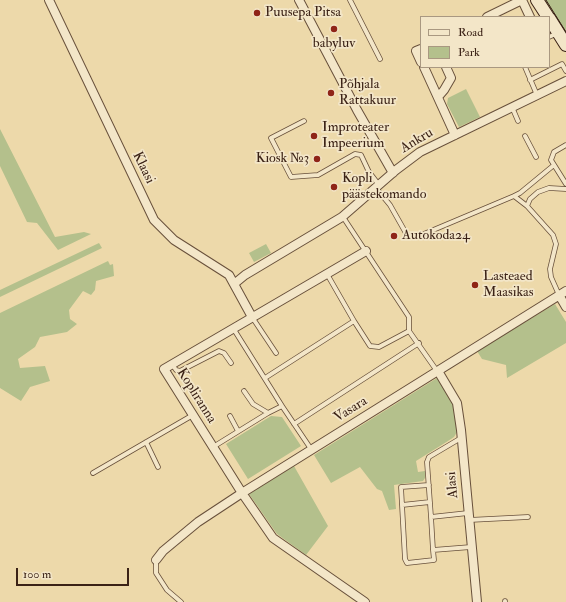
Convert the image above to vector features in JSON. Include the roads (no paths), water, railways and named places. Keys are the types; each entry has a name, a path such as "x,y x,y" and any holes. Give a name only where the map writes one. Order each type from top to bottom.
{"street":[{"name":"Klaasi","path":"49,0 154,220 174,240 229,276 252,317"},
{"path":"299,0 357,110 393,173"},
{"path":"489,16 522,0 530,16"},
{"path":"537,0 548,16"},
{"path":"550,22 553,35 566,45"},
{"path":"420,49 416,51 420,60"},
{"path":"424,68 455,135"},
{"path":"438,97 451,78 446,68"},
{"name":"Ankru","path":"234,284 244,275 342,217 377,186 420,152 566,81"},
{"name":"Kopliranna","path":"365,602 273,538 242,493 164,369 366,251"},
{"path":"562,293 566,307"},
{"name":"Vasara","path":"156,560 163,551 198,522 242,493 562,293"},
{"name":"Alasi","path":"438,371 457,403 462,438 477,602"}],"lane":[{"path":"350,0 380,59"},
{"path":"530,80 562,64 566,71"},
{"path":"525,68 537,95"},
{"path":"512,107 518,121"},
{"path":"304,121 271,138 291,177 318,175 355,154 361,155 377,186 407,235 420,236 514,196 520,193 554,165"},
{"path":"525,136 536,158"},
{"path":"566,145 554,152 551,160 566,184"},
{"path":"527,206 530,199 538,192 550,188 566,189"},
{"path":"514,196 527,206 546,226 556,244 550,269 551,277 562,293"},
{"path":"342,217 409,317 410,331 438,371"},
{"path":"327,274 370,346 379,346 410,331"},
{"path":"252,317 276,353"},
{"path":"266,378 354,321"},
{"path":"233,328 311,450"},
{"path":"294,424 419,344"},
{"path":"172,364 176,370 180,371 219,351 224,353 231,363"},
{"path":"244,392 253,404 268,412"},
{"path":"213,447 268,412 282,406"},
{"path":"92,473 193,415"},
{"path":"230,416 238,431"},
{"path":"428,485 401,487 405,559 408,563 434,560 428,485 427,462 429,457 462,438"},
{"path":"146,442 158,467"},
{"path":"402,505 430,502"},
{"path":"431,517 528,516"},
{"path":"433,550 471,547"},
{"path":"156,560 156,573 166,590 181,602"}],"tram line":[{"path":"546,0 566,32"}],"place":[{"name":"Puusepa Pitsa","path":"257,13"},
{"name":"babyluv","path":"334,29"},
{"name":"Põhjala Rattakuur","path":"331,93"},
{"name":"Improteater Impeerium","path":"314,136"},
{"name":"Kiosk №3","path":"317,159"},
{"name":"Kopli päästekomando","path":"334,187"},
{"name":"Autokoda24","path":"394,236"},
{"name":"Lasteaed Maasikas","path":"475,285"}]}
